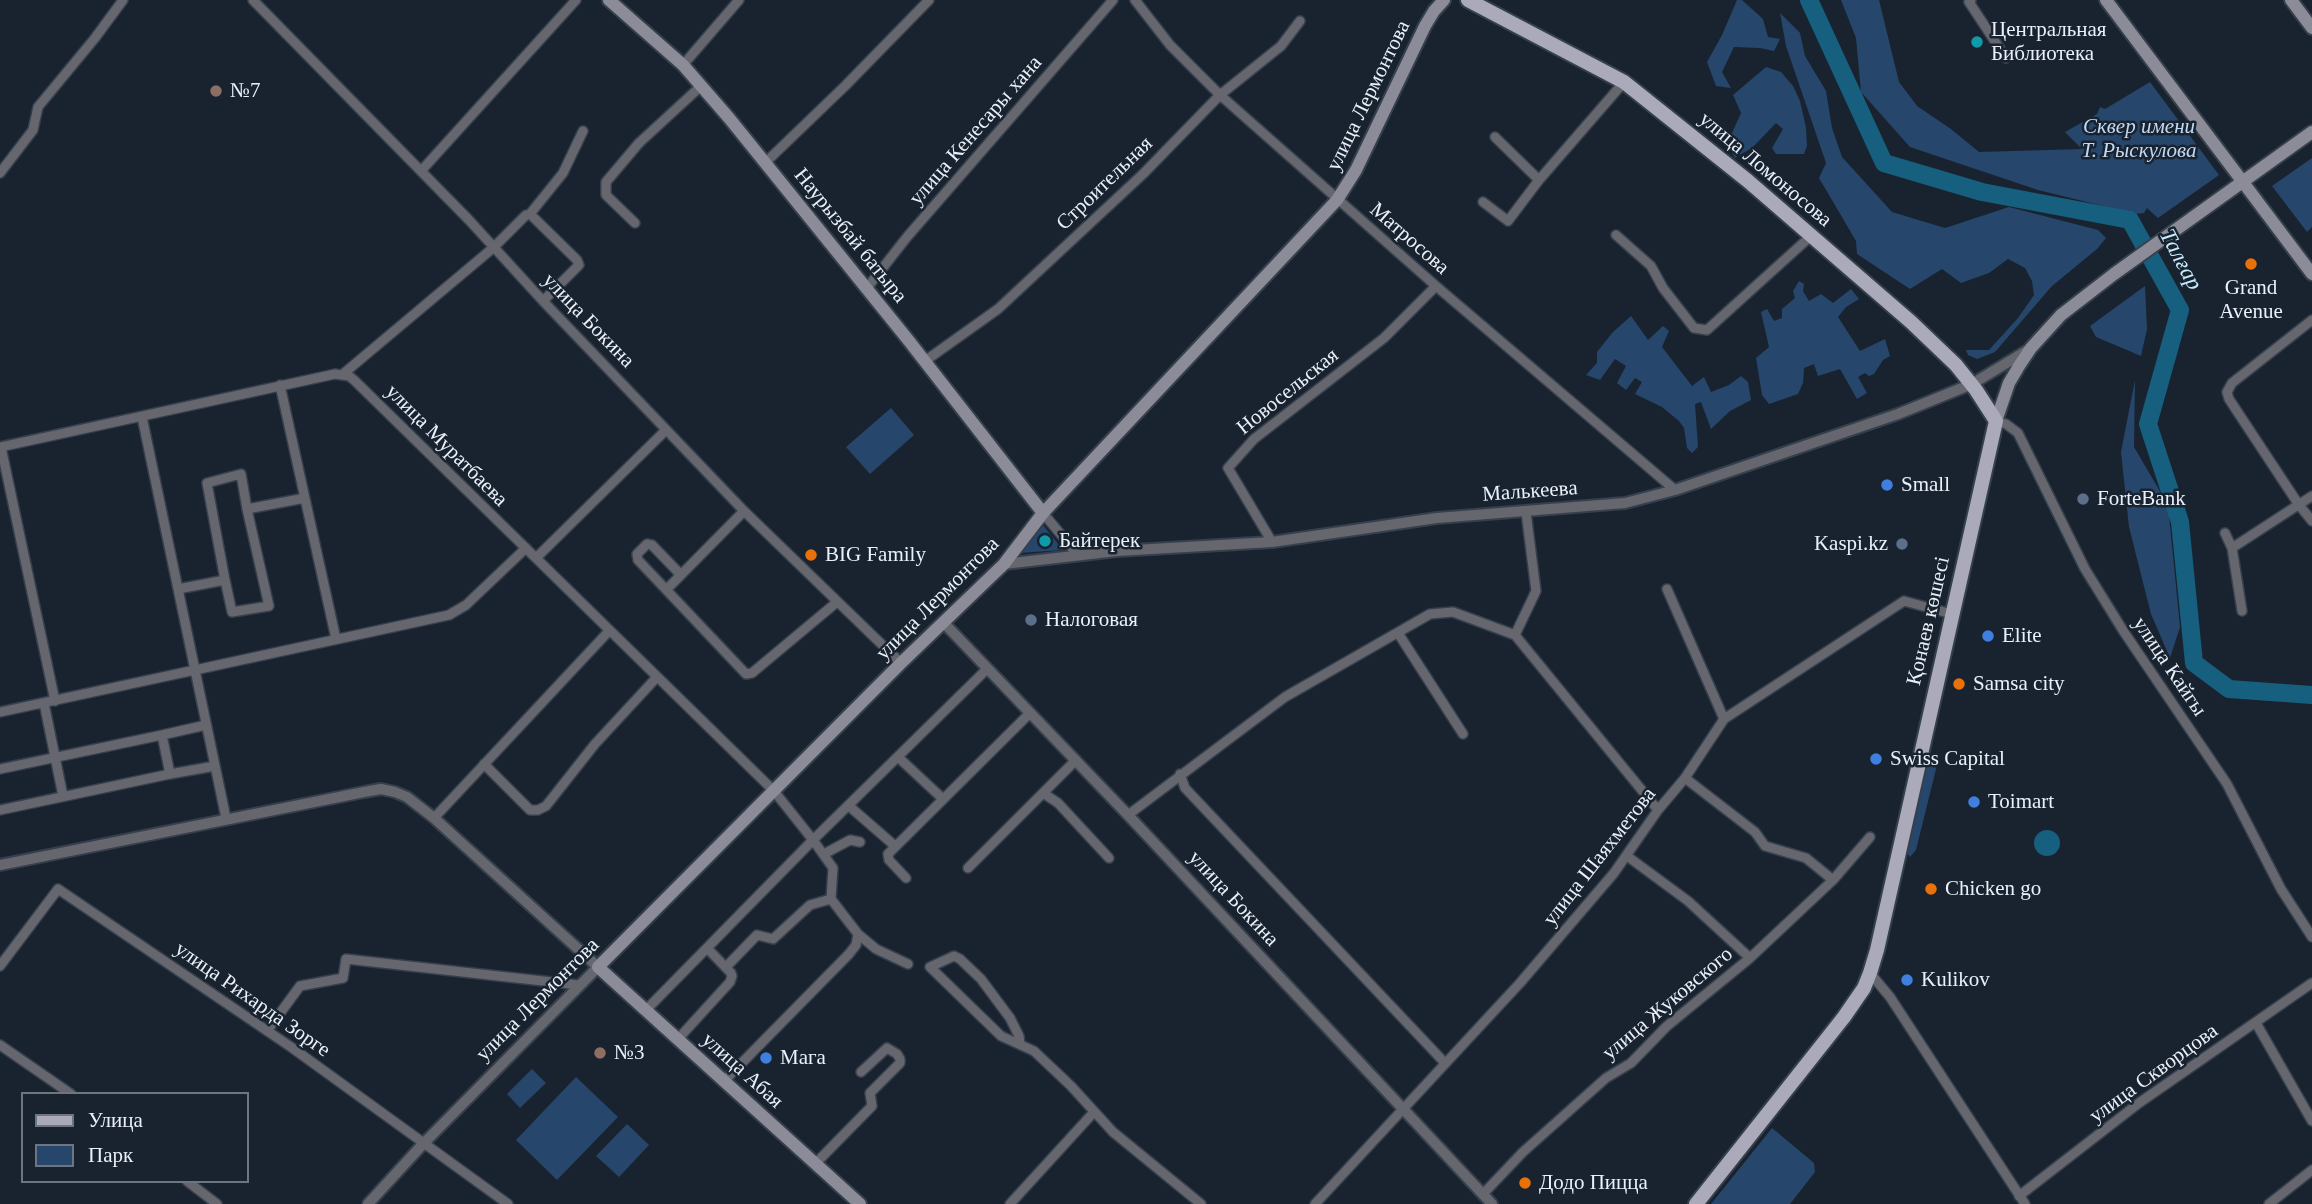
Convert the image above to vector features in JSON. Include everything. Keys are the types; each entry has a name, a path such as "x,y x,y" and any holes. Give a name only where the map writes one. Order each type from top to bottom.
{"main road":[{"name":"Наурызбай батыра","path":"609,0 683,65 766,162 1043,513"},
{"name":"улица Лермонтова","path":"598,967 1003,564 1043,513 1337,200 1356,170 1425,26 1444,0"},
{"name":"улица Ломоносова","path":"1468,0 1624,82 1748,181 1911,323 1956,365 1996,421"},
{"path":"2106,0 2312,274"},
{"path":"2291,0 2312,29"},
{"name":"Қонаев көшесі","path":"1696,1204 1864,988 1877,950 1996,421 2009,383 2031,348 2061,315 2312,132"},
{"name":"улица Абая","path":"598,967 816,1163 845,1199 860,1204"}],"street":[{"path":"0,173 33,130 38,107 123,0"},
{"name":"улица Бокина","path":"253,0 469,220 492,248 744,511 901,663"},
{"path":"421,171 576,0"},
{"path":"683,65 739,0"},
{"path":"766,162 929,0"},
{"name":"улица Кенесары хана","path":"867,288 907,237 1114,0"},
{"name":"Матросова","path":"1135,0 1170,45 1220,94 1337,200 1675,490"},
{"path":"1972,0 1969,2 2006,58"},
{"name":"Строительная","path":"925,361 998,309 1143,174 1220,94 1281,46 1300,21"},
{"path":"1483,202 1508,221 1539,180 1624,82"},
{"path":"635,223 606,195 606,182 639,144 701,86"},
{"path":"55,701 0,447 280,385 343,374 530,214 563,173 583,131"},
{"path":"1495,137 1539,180"},
{"path":"530,214 579,265 543,301"},
{"path":"1616,235 1651,266 1663,288 1694,328 1707,330 1812,235"},
{"name":"Новосельская","path":"1272,542 1228,468 1254,439 1384,338 1436,286"},
{"path":"2312,320 2232,383 2227,392 2229,399 2312,521"},
{"name":"Малькеева","path":"1003,564 1078,555 1272,542 1437,517 1625,503 1675,490 1898,415 1972,384 2031,348"},
{"name":"улица Муратбаева","path":"343,374 359,384 774,791 824,854"},
{"path":"280,385 336,639"},
{"path":"142,417 226,818"},
{"name":"улица Кайгы","path":"1996,421 2006,424 2018,433 2085,569 2131,643 2227,784 2281,889 2312,937"},
{"path":"536,558 666,430"},
{"path":"241,474 247,509 269,606 232,612 207,483 241,474"},
{"path":"2232,548 2312,496"},
{"path":"247,509 304,498"},
{"path":"667,589 744,511"},
{"path":"1515,635 1536,591 1527,512"},
{"path":"1043,513 1078,555"},
{"path":"2225,533 2232,548 2242,611"},
{"path":"681,575 652,545 647,544 637,554 638,560 746,674 752,673 837,602"},
{"path":"0,712 456,612 526,548"},
{"path":"178,589 225,580"},
{"path":"1667,589 1724,719"},
{"name":"улица Шаяхметова","path":"1315,1204 1520,983 1628,856 1724,719 1904,601 1952,614"},
{"path":"1128,815 1284,697 1430,614 1453,612 1515,635 1658,810"},
{"name":"улица Бокина","path":"943,622 1128,815 1492,1204"},
{"path":"434,818 609,631"},
{"path":"1398,633 1463,734"},
{"path":"646,1010 813,840 987,669"},
{"path":"484,764 530,810 538,810 545,806 595,744 657,677"},
{"path":"44,704 63,796"},
{"path":"906,878 887,858 895,846 1030,713"},
{"path":"0,769 206,725"},
{"path":"162,734 170,774"},
{"path":"898,757 943,799"},
{"path":"968,868 1076,760"},
{"path":"0,810 215,766"},
{"path":"1180,774 1185,788 1445,1063"},
{"path":"1685,778 1755,831 1765,846 1806,858 1833,880"},
{"path":"0,865 381,789 407,797 434,818 598,967"},
{"path":"1043,793 1058,803 1109,858"},
{"path":"849,806 895,846"},
{"name":"улица Жуковского","path":"1483,1194 1523,1152 1606,1078 1631,1063 1667,1026 1750,958 1833,880 1870,837"},
{"path":"860,842 850,840 824,854 834,873 831,899 858,934 876,949 908,964"},
{"path":"1628,856 1688,901 1750,958"},
{"name":"улица Рихарда Зорге","path":"0,966 58,889 267,1031 508,1204"},
{"path":"726,967 757,935 773,939 810,905 831,899"},
{"path":"724,1081 849,954 856,945 858,934"},
{"path":"678,1039 730,982 732,972 707,948"},
{"path":"1020,1044 1010,1018 981,979 960,959 954,956 930,967 1001,1036 1034,1051 1113,1132 1201,1204"},
{"path":"267,1031 300,986 343,978 346,959 579,985"},
{"name":"улица Лермонтова","path":"368,1204 423,1144 598,967"},
{"path":"1870,972 1890,997 2022,1200"},
{"name":"улица Скворцова","path":"2022,1200 2139,1103 2312,983"},
{"path":"2256,1023 2312,1121"},
{"path":"0,1045 68,1092"},
{"path":"816,1163 872,1106 870,1093 900,1063 900,1059 887,1048 861,1072"},
{"path":"1010,1204 1094,1112"},
{"path":"2269,1204 2312,1170"},
{"path":"190,1183 217,1204"}],"green space":[{"path":"1737,0 1742,0 1763,19 1768,37 1780,39 1774,51 1734,47 1722,72 1731,88 1716,86 1707,62"},
{"name":"Сквер имени Т. Рыскулова","path":"1841,0 1879,0 1899,82 1917,106 1979,152 2082,149 2065,132 2097,114 2100,107 2105,109 2150,82 2219,175 2158,218 2147,208 2144,213 2136,214 2038,190 1910,147 1861,92 1856,38"},
{"path":"1780,13 1800,33 1805,56 1826,91 1832,128 1842,157 1892,212 1945,228 2009,207 2098,230 2106,238 2097,249 2052,286 1995,352 1977,359 1968,355 1966,350 1989,350 2018,318 2034,295 2032,281 2025,268 2008,259 1989,273 1961,283 1942,269 1910,289 1857,254 1856,241 1819,178 1826,163 1786,46"},
{"path":"1766,67 1781,72 1793,86 1800,101 1807,146 1804,154 1776,154 1772,148 1783,129 1776,123 1752,148 1735,158 1727,144 1741,113 1733,95"},
{"path":"2312,158 2312,227 2307,232 2272,186"},
{"path":"1799,281 1804,284 1803,291 1809,301 1821,294 1833,303 1851,289 1859,299 1846,307 1838,317 1860,351 1885,339 1890,356 1883,360 1874,374 1869,376 1865,373 1858,377 1867,393 1857,399 1840,369 1818,376 1814,364 1804,368 1803,383 1798,394 1769,404 1762,395 1756,358 1769,347 1761,312 1767,309 1774,321 1782,318 1782,309 1795,298 1793,291"},
{"path":"2145,286 2147,329 2141,356 2096,337 2090,326"},
{"path":"1631,316 1648,340 1663,326 1669,331 1662,347 1692,386 1704,377 1711,392 1729,385 1741,376 1748,382 1751,400 1730,411 1711,429 1701,402 1695,404 1698,447 1692,453 1687,448 1684,428 1679,421 1662,407 1635,394 1642,382 1635,378 1626,390 1617,383 1626,366 1615,359 1600,380 1586,375 1597,363 1597,352 1613,332"},
{"path":"2135,380 2134,447 2168,505 2180,627 2170,658 2151,614 2129,527 2121,452"},
{"path":"891,408 914,435 870,474 846,447"},
{"path":"1043,525 1063,550 1019,553"},
{"path":"1931,753 1936,754 1938,761 1916,850 1910,857 1906,851 1927,759"},
{"path":"532,1069 546,1083 520,1108 507,1094"},
{"path":"576,1077 618,1117 557,1180 516,1140"},
{"path":"627,1124 649,1145 619,1177 596,1156"},
{"path":"1772,1128 1814,1163 1815,1172 1790,1204 1711,1204"}],"shaded area":[{"path":"2047,830 2056,834 2060,843 2056,852 2047,856 2038,852 2034,843 2038,834"}],"waterway":[{"name":"Талғар","path":"1809,0 1884,163 1982,192 2130,220 2180,310 2148,424 2180,522 2194,663 2229,689 2312,695"}],"place":[{"name":"Центральная Библиотека","path":"1977,42"},
{"name":"№7","path":"216,91"},
{"name":"Grand Avenue","path":"2251,264"},
{"name":"Small","path":"1887,485"},
{"name":"ForteBank","path":"2083,499"},
{"name":"Байтерек","path":"1045,541"},
{"name":"Kaspi.kz","path":"1902,544"},
{"name":"BIG Family","path":"811,555"},
{"name":"Налоговая","path":"1031,620"},
{"name":"Elite","path":"1988,636"},
{"name":"Samsa city","path":"1959,684"},
{"name":"Swiss Capital","path":"1876,759"},
{"name":"Toimart","path":"1974,802"},
{"name":"Chicken go","path":"1931,889"},
{"name":"Kulikov","path":"1907,980"},
{"name":"№3","path":"600,1053"},
{"name":"Мага","path":"766,1058"},
{"name":"Додо Пицца","path":"1525,1183"}]}
